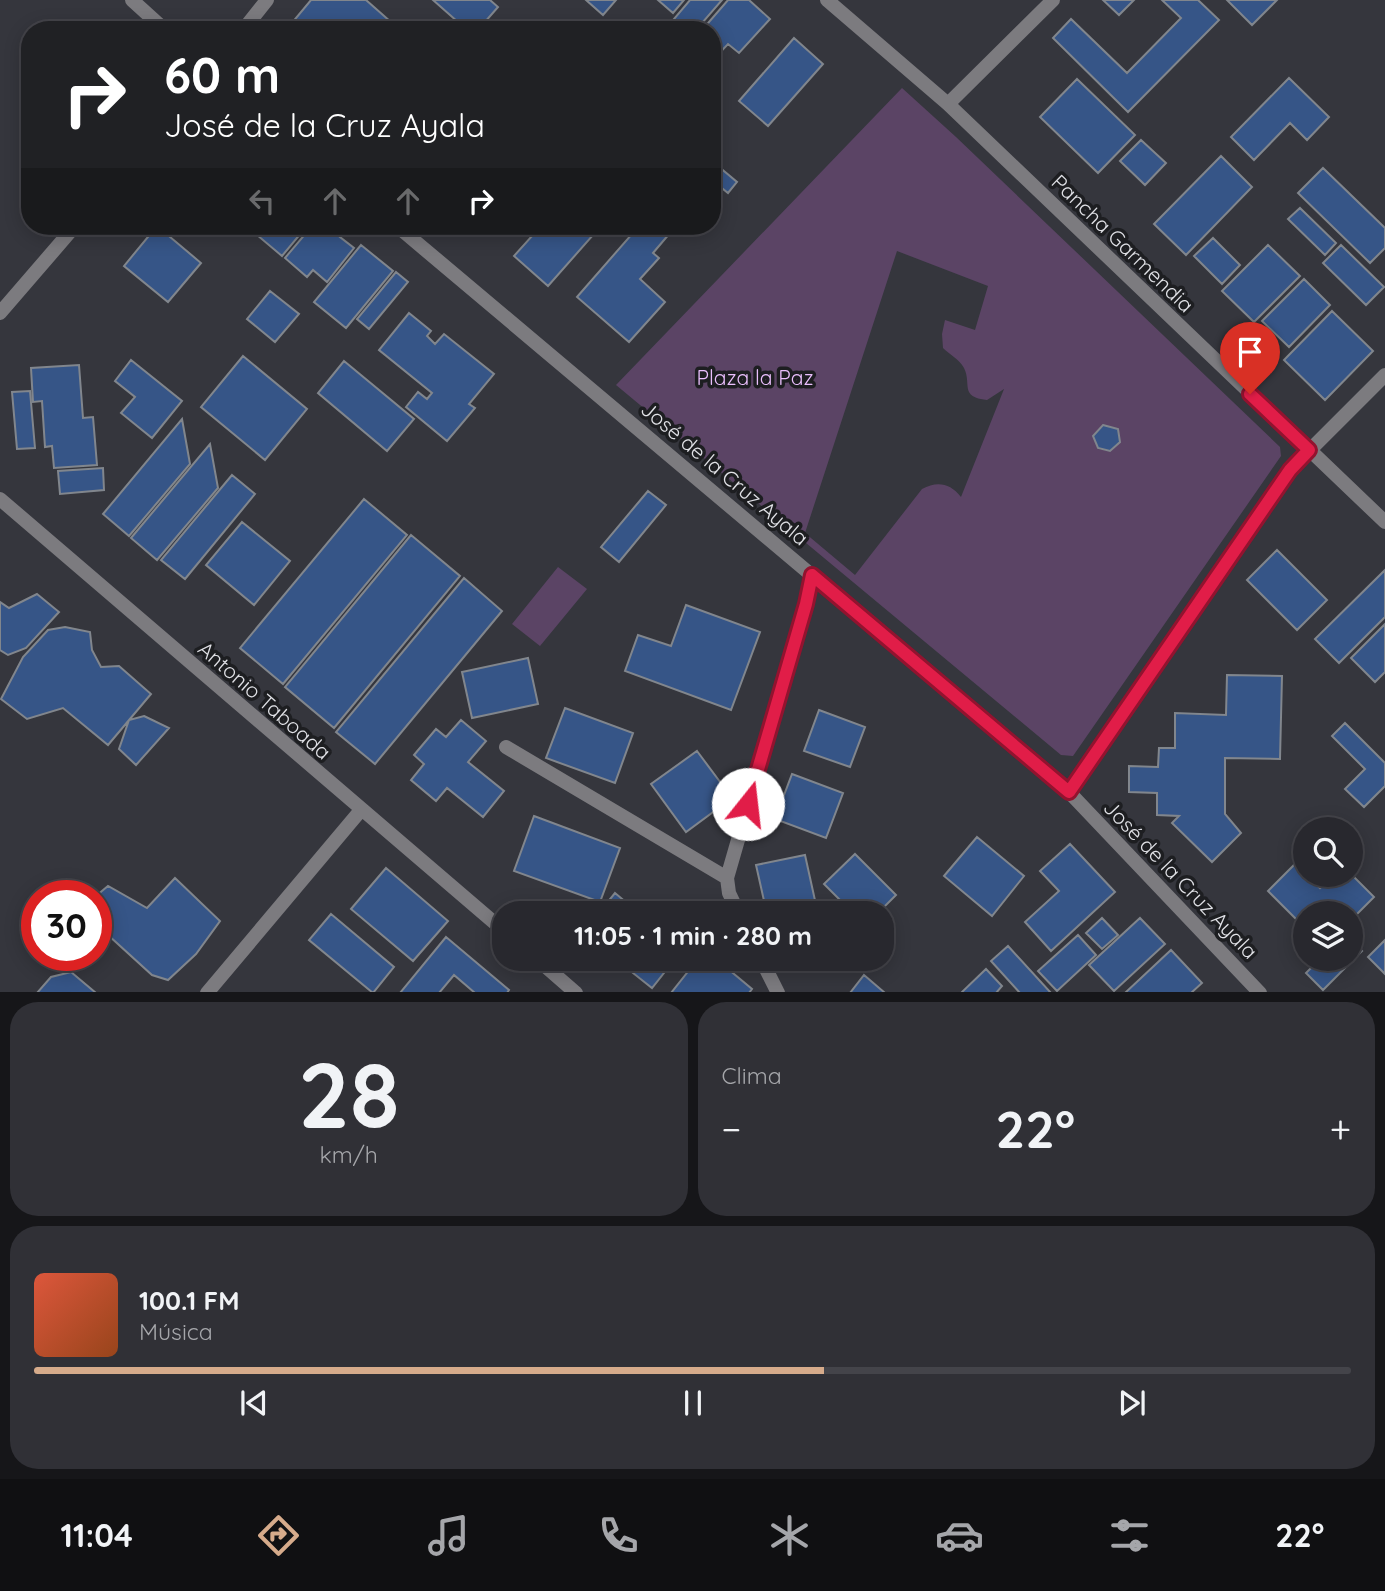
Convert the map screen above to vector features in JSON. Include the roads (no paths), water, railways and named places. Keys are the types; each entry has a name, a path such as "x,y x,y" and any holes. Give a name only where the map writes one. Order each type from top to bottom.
{"street":[{"path":"132,0 155,21"},
{"path":"250,21 267,0"},
{"name":"Pancha Garmendia","path":"827,0 948,104 1385,522"},
{"path":"948,104 1053,0"},
{"path":"0,313 67,235"},
{"name":"José de la Cruz Ayala","path":"408,235 1069,792 1260,992"},
{"path":"1069,792 1282,481 1309,450 1385,375"},
{"name":"Antonio Taboada","path":"0,499 492,921"},
{"path":"733,901 727,878 812,575"},
{"path":"506,747 727,878"},
{"path":"207,992 360,810"},
{"path":"551,971 576,992"},
{"path":"767,971 778,992"}],"park label":[{"name":"Plaza la Paz","path":"755,377"}]}
